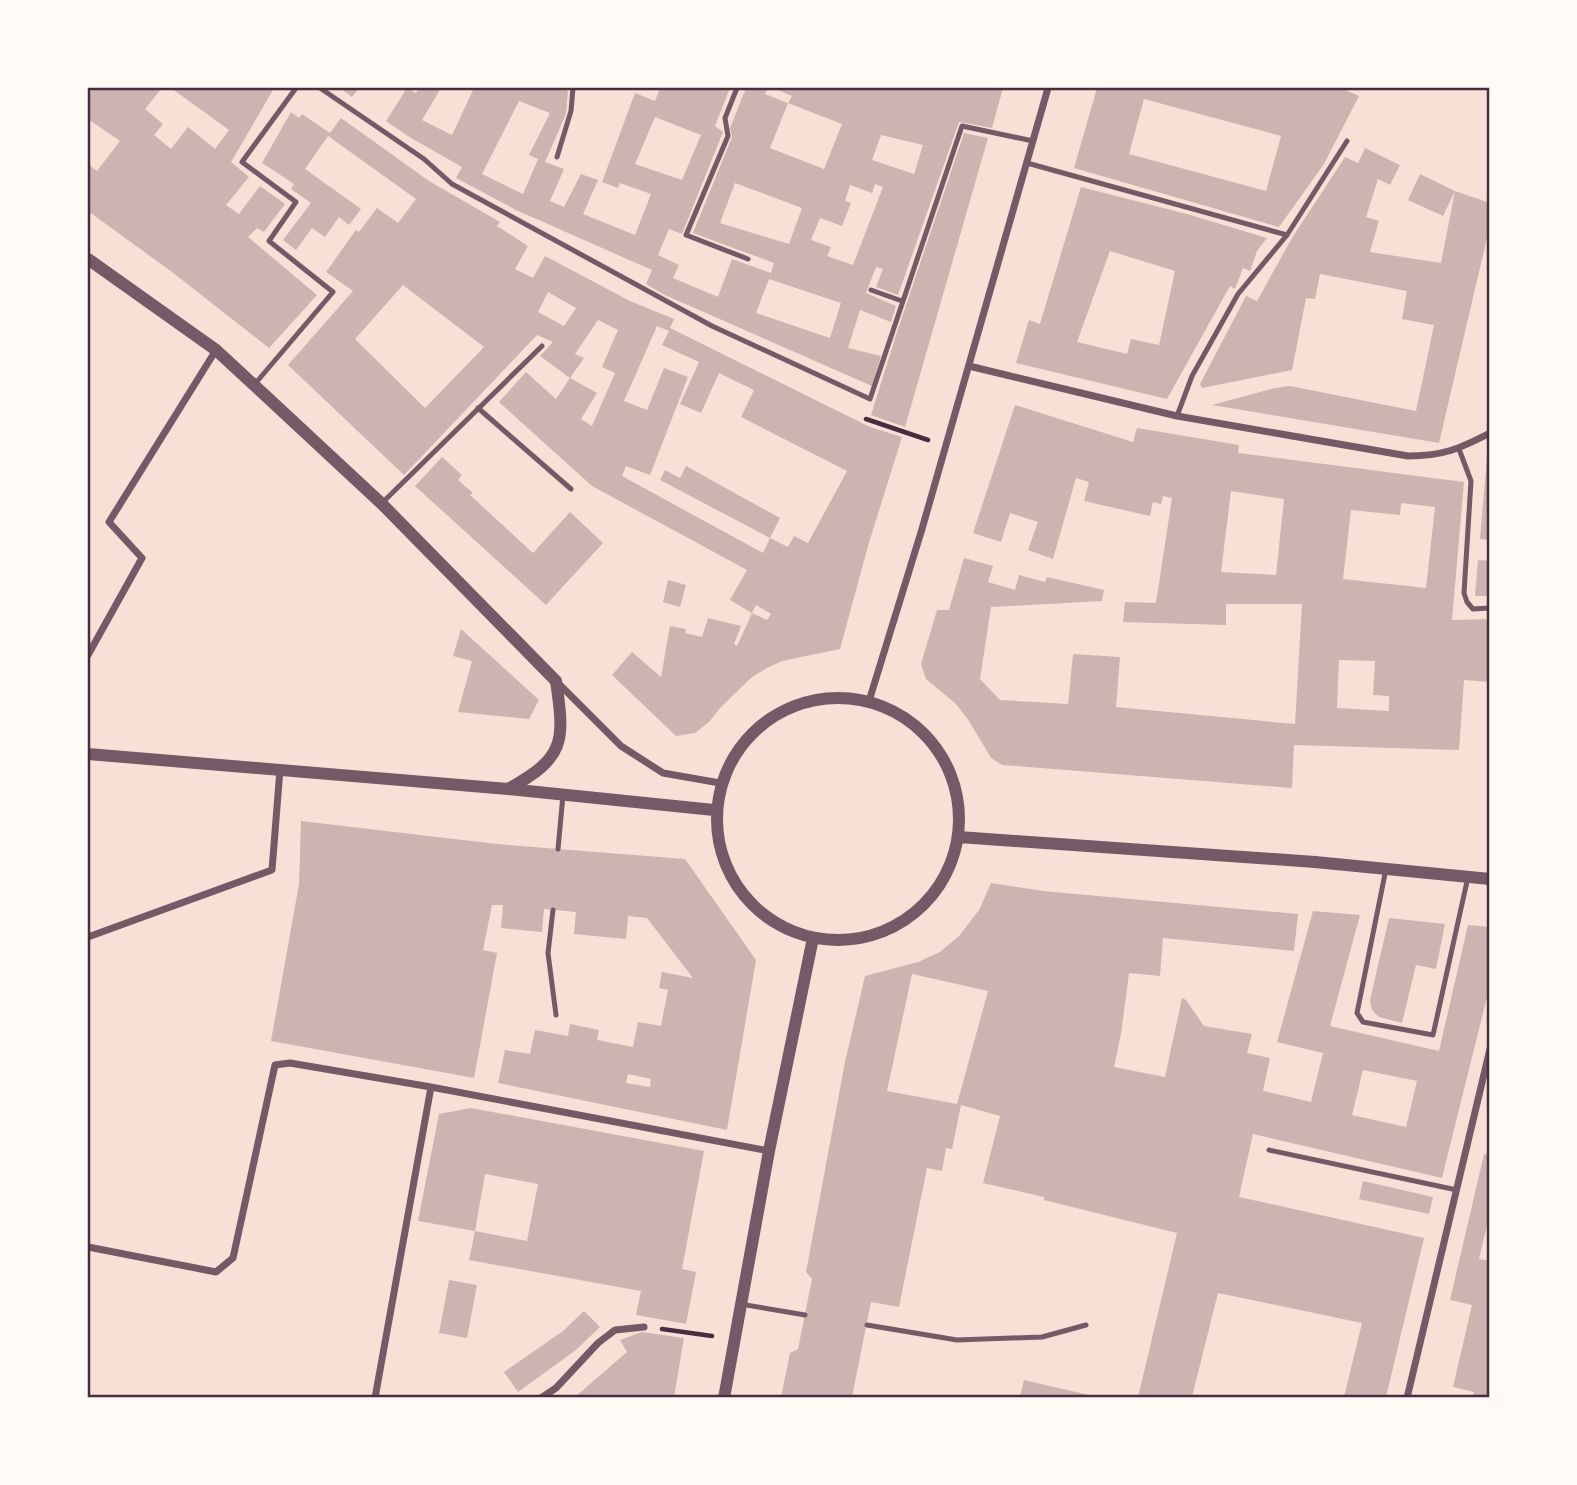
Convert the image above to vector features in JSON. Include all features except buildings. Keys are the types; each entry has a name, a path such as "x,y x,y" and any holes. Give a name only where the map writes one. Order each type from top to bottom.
{"street":[{"path":"869,701 1048,88"},
{"path":"88,259 216,351 254,384 382,504 621,746 663,774 720,783"},
{"path":"88,655 142,558 109,522 216,351"},
{"path":"969,366 1177,416 1408,456 1434,456 1460,449 1489,433"},
{"path":"508,789 536,774 560,742 562,719 556,681"},
{"path":"829,697 869,701 906,718 936,746 954,784 959,805 959,837 947,875 923,906 890,929 852,940 813,938 774,923 743,896 723,861 714,810 720,783 730,761 755,729 789,707 829,697"},
{"path":"88,754 508,789 714,810"},
{"path":"88,937 272,870 280,769"},
{"path":"959,837 1489,879"},
{"path":"724,1398 769,1151 813,938"},
{"path":"1407,1398 1489,1049"},
{"path":"88,1247 216,1272 233,1258 275,1065 290,1063 430,1087 769,1151"},
{"path":"375,1398 430,1087"},
{"path":"541,1398 556,1388 598,1343 615,1330 644,1327"}],"lane":[{"path":"254,384 333,292 269,241 296,202 242,162 296,88"},
{"path":"320,88 424,159 452,184 712,326 870,399 962,127 1033,141"},
{"path":"557,157 571,111 573,88"},
{"path":"737,88 725,118 727,136 686,234 748,259"},
{"path":"1177,416 1192,376 1238,294 1287,235 1347,141"},
{"path":"1027,163 1287,235"},
{"path":"871,290 902,301"},
{"path":"382,504 542,346"},
{"path":"478,408 571,489"},
{"path":"1460,449 1471,481 1464,593 1473,608 1489,608"},
{"path":"558,849 564,795"},
{"path":"1386,869 1357,1013 1363,1022 1433,1035 1468,877"},
{"path":"553,910 548,953 556,1015"},
{"path":"1269,1150 1457,1190"},
{"path":"740,1304 805,1315"},
{"path":"866,1325 957,1340 1042,1338 1086,1325"}],"path":[{"path":"870,399 863,418 945,446"},
{"path":"644,1327 734,1339"}]}
